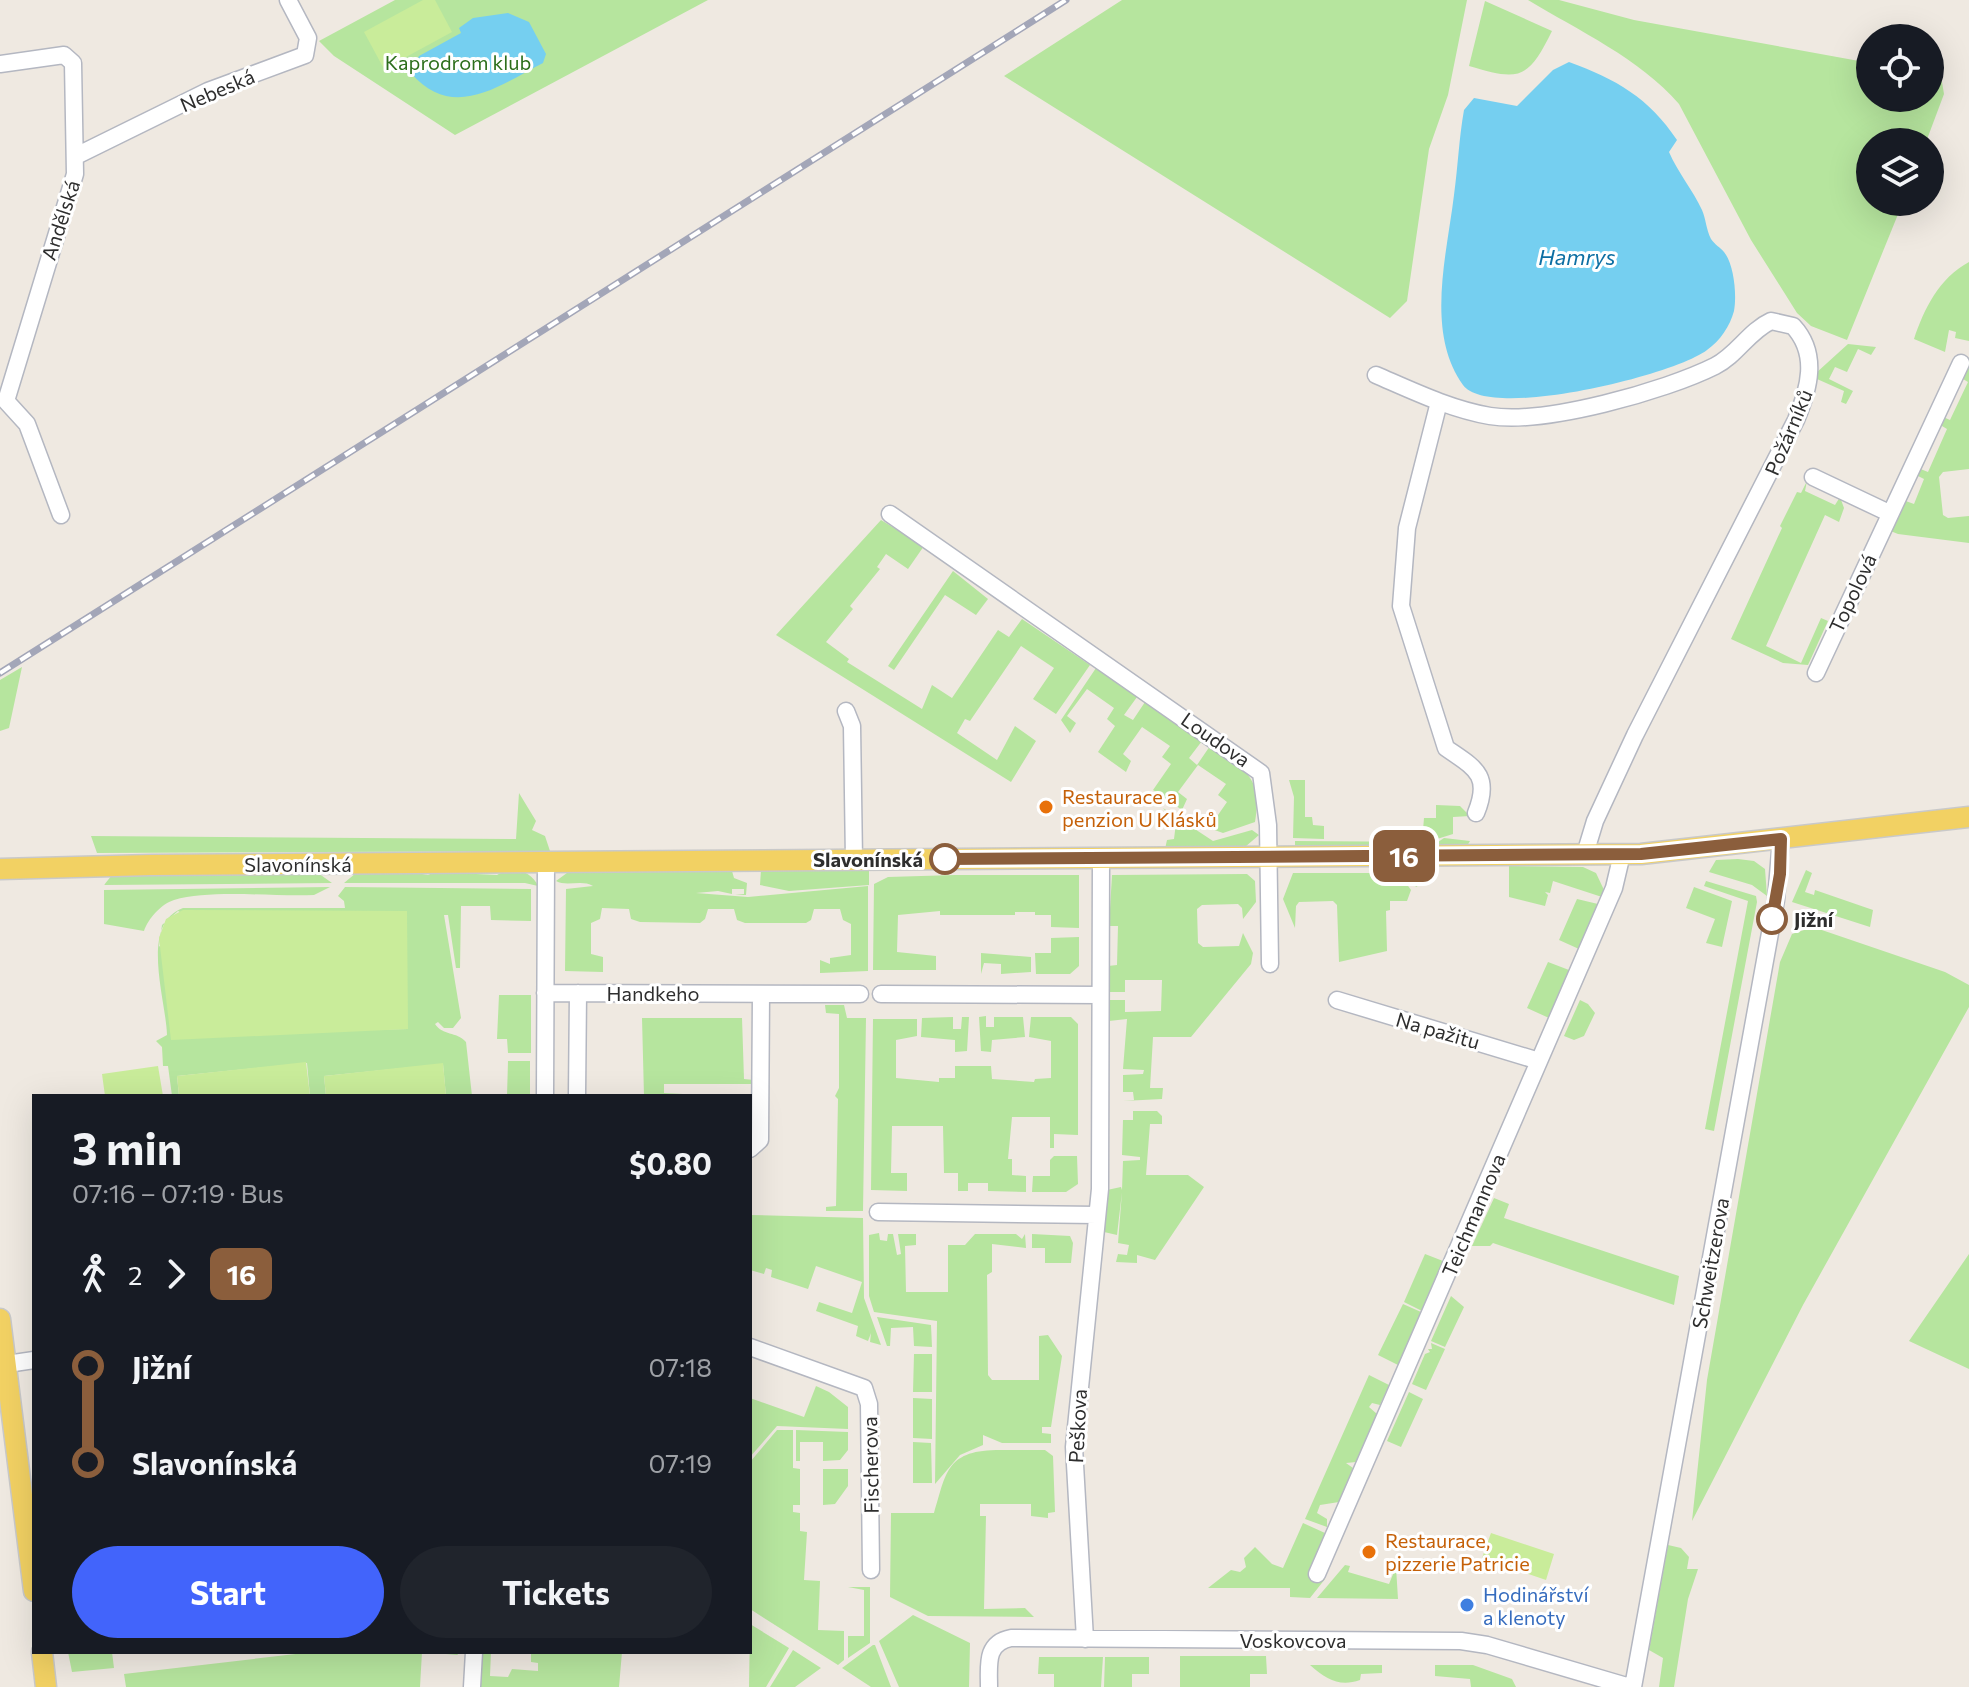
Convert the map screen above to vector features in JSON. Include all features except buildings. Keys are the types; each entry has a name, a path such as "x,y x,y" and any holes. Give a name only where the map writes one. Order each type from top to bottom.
{"main road":[{"path":"1585,854 1683,851 1969,817"},
{"name":"Slavonínská","path":"0,869 1585,854"},
{"path":"0,1319 32,1574"},
{"path":"42,1654 46,1687"}],"street":[{"name":"Nebeská","path":"76,156 208,91 305,55 308,38 288,0"},
{"name":"Andělská","path":"0,64 59,55 70,58 76,156 71,187 3,400 27,424 61,515"},
{"name":"Požárníků","path":"1376,375 1439,402 1494,417 1522,417 1643,392 1715,366 1771,321 1783,321 1797,330 1810,359 1809,382 1796,420 1635,735 1595,821 1585,854"},
{"name":"Topolová","path":"1816,673 1959,362"},
{"path":"1439,402 1407,528 1401,606 1446,748 1472,762 1478,773 1481,792 1476,813"},
{"path":"1813,477 1889,513"},
{"name":"Loudova","path":"890,514 1261,773 1267,796 1269,857"},
{"path":"846,711 852,726 854,860"},
{"name":"Schweitzerova","path":"1632,1687 1778,887 1781,839"},
{"name":"Teichmannova","path":"1317,1574 1614,888 1622,854"},
{"path":"1269,857 1270,964"},
{"name":"Peškova","path":"1085,1639 1074,1426 1097,1215 1101,858"},
{"path":"545,1094 546,862"},
{"name":"Handkeho","path":"545,993 860,994"},
{"path":"577,1094 578,993"},
{"path":"752,1147 760,1140 761,994"},
{"path":"881,994 1100,995"},
{"name":"Na pažitu","path":"1337,1000 1539,1061"},
{"path":"878,1212 1097,1215"},
{"name":"Fischerova","path":"752,1348 864,1388 869,1404 871,1570"},
{"path":"7,1364 32,1360"},
{"name":"Voskovcova","path":"989,1687 990,1654 997,1642 1011,1638 1461,1641 1487,1645 1632,1687"},
{"path":"472,1687 474,1654"}],"green space":[{"name":"Kaprodrom klub","path":"395,0 708,0 455,135 334,56 319,41"},
{"path":"423,0 435,0 452,32 384,69 364,32"},
{"path":"1122,0 1467,0 1448,95 1429,149 1407,301 1390,318 1004,76"},
{"path":"1528,0 1559,0 1634,20 1856,60 1856,112 1937,112 1931,128 1856,128 1856,216 1897,216 1847,340 1811,326 1797,313 1751,240 1679,104 1646,73 1588,34"},
{"path":"1485,1 1552,31 1528,68 1500,74 1469,66"},
{"path":"1969,262 1969,341 1955,338 1956,332 1949,330 1945,352 1914,339 1941,285"},
{"path":"1848,344 1876,347 1871,355 1858,349 1847,372 1835,367 1829,379 1853,391 1846,404 1841,402 1844,391 1817,379 1816,373"},
{"path":"1969,368 1969,469 1943,472 1939,477 1943,515 1948,518 1969,516 1969,543 1888,530 1903,500 1914,504 1924,479 1914,474 1918,468 1928,472 1947,429 1937,423 1941,416 1950,420 1968,382 1958,376"},
{"path":"1807,481 1805,491 1835,505 1840,497 1844,508 1839,522 1825,515 1766,646 1801,663 1821,618 1828,621 1808,665 1783,663 1731,639 1782,528 1780,526 1797,492 1801,493"},
{"path":"881,520 924,546 908,569 886,554 877,567 880,569 850,606 853,609 826,642 849,659 847,662 922,709 932,685 952,698 998,630 1009,637 1022,619 1090,665 1056,714 1033,699 1054,668 1021,646 970,721 965,719 957,733 997,760 1015,726 1036,741 1011,782 776,635"},
{"path":"953,571 988,599 976,615 945,595 894,670 888,666"},
{"path":"22,667 9,728 0,731 0,680"},
{"path":"1096,668 1137,697 1124,715 1133,720 1145,702 1202,741 1189,758 1197,765 1210,746 1241,768 1248,775 1256,794 1255,822 1223,833 1209,828 1227,802 1218,795 1226,784 1198,765 1178,792 1187,799 1182,810 1153,790 1171,764 1162,757 1170,746 1142,727 1123,754 1131,761 1126,772 1098,752 1115,726 1107,719 1114,708 1087,689 1067,716 1076,723 1070,733 1061,720"},
{"path":"1289,780 1305,780 1305,817 1312,817 1313,825 1324,826 1324,839 1293,838 1294,797"},
{"path":"519,793 536,821 532,830 545,836 550,851 97,853 91,836 516,839"},
{"path":"1436,805 1460,806 1470,816 1453,817 1453,834 1437,839 1402,838 1401,830 1423,830 1424,818 1436,818"},
{"path":"1163,808 1213,841 1252,830 1259,835 1245,847 1165,849 1167,840 1174,839 1176,823"},
{"path":"1444,838 1470,841 1467,846 1295,846 1295,841 1438,842"},
{"path":"1716,860 1754,861 1765,869 1767,896 1752,885 1709,872"},
{"path":"1509,866 1583,867 1596,873 1604,890 1602,897 1553,881 1550,893 1545,892 1548,895 1545,906 1509,897"},
{"path":"869,867 869,885 789,891 760,885 761,870"},
{"path":"515,870 531,876 538,886 525,883 344,883 356,873 405,871 428,875 435,872 497,875"},
{"path":"571,870 732,871 734,878 747,883 746,895 735,895 744,894 744,889 732,889 732,894 718,891 696,893 748,897 868,886 868,971 820,973 820,960 830,964 830,958 851,955 851,924 843,920 840,909 814,909 811,920 806,923 745,923 737,920 734,909 708,909 700,923 640,922 631,919 629,909 602,908 600,919 591,923 591,954 603,957 603,972 565,971 566,889 593,886 556,881"},
{"path":"1806,870 1812,873 1805,892 1814,895 1815,890 1873,910 1870,927 1792,902"},
{"path":"318,873 332,883 104,885 112,875"},
{"path":"1293,873 1421,873 1421,884 1416,887 1411,879 1406,883 1411,890 1407,901 1390,901 1390,910 1386,911 1387,951 1339,962 1337,905 1333,901 1299,902 1295,928 1283,899"},
{"path":"1247,874 1255,881 1256,902 1243,919 1242,908 1238,904 1202,905 1197,909 1198,943 1203,947 1239,946 1243,933 1253,953 1251,964 1191,1037 1153,1037 1150,1088 1163,1088 1162,1099 1123,1101 1134,1100 1133,1092 1123,1092 1123,1075 1143,1074 1144,1070 1123,1069 1127,1019 1109,1021 1108,1000 1125,1000 1125,1012 1161,1011 1162,980 1125,980 1125,992 1109,992 1108,966 1117,965 1118,926 1109,926 1112,875"},
{"path":"1079,875 1079,928 1051,927 1051,915 1035,915 1035,912 940,915 940,911 898,915 897,952 936,956 936,970 873,970 874,884 888,877"},
{"path":"1706,881 1756,896 1757,902 1714,1131 1705,1129 1748,901 1704,886"},
{"path":"330,887 314,895 224,894 174,900 156,912 144,931 104,924 104,890"},
{"path":"345,887 531,889 531,921 491,920 490,906 461,906 460,968 456,968 448,915 444,915 461,1018 453,1028 444,1028 438,1022 435,1024 466,1042 472,1094 446,1094 443,1064 324,1076 326,1094 310,1094 307,1063 177,1076 179,1094 172,1094 168,1066 163,1066 162,1047 156,1041 167,1035 158,964 158,946 160,936 159,946 304,1031 408,1029 178,911 183,908 345,908 344,901 338,896"},
{"path":"1694,887 1732,901 1722,947 1706,943 1715,919 1686,908"},
{"path":"1577,899 1598,904 1579,949 1559,940"},
{"path":"183,910 407,911 408,1029 171,1040 159,938 166,919"},
{"path":"1813,927 1945,972 1969,985 1969,1007 1803,1305 1692,1521 1707,1380 1780,962 1792,934"},
{"path":"1079,937 1079,966 1070,974 1036,974 1035,953 1051,953 1051,938"},
{"path":"981,953 1031,957 1031,972 1001,974 1001,964 984,963 981,974"},
{"path":"1548,962 1569,970 1549,1018 1527,1008"},
{"path":"499,995 531,995 531,1053 508,1053 507,1039 497,1039"},
{"path":"1580,1000 1595,1013 1584,1036 1574,1040 1564,1036"},
{"path":"825,1005 844,1005 847,1018 866,1018 863,1211 826,1211 826,1207 836,1206 838,1099 835,1096 839,1088 839,1014 826,1013"},
{"path":"986,1016 986,1027 994,1027 994,1017 1023,1017 1025,1037 992,1040 991,1052 981,1051 979,1017"},
{"path":"953,1017 953,1029 961,1029 962,1017 969,1017 967,1051 955,1052 955,1040 921,1037 922,1018"},
{"path":"1031,1017 1071,1017 1078,1024 1078,1135 1054,1134 1054,1148 1050,1148 1050,1117 1012,1117 1008,1159 1012,1159 1012,1175 1026,1176 1026,1192 988,1191 988,1183 968,1183 968,1191 958,1191 958,1173 944,1173 943,1126 892,1126 891,1173 907,1173 907,1191 871,1190 873,1019 917,1019 917,1036 896,1040 896,1078 939,1082 939,1078 955,1078 955,1066 991,1066 992,1079 1034,1082 1035,1079 1051,1078 1051,1041 1029,1037"},
{"path":"642,1018 742,1018 744,1079 754,1080 753,1084 664,1084 664,1093 683,1094 644,1094"},
{"path":"508,1061 530,1061 530,1094 507,1094"},
{"path":"306,1062 310,1094 179,1094 177,1076"},
{"path":"443,1063 446,1094 326,1094 324,1076"},
{"path":"158,1066 163,1094 105,1094 102,1074"},
{"path":"1133,1111 1157,1111 1162,1116 1162,1124 1150,1124 1146,1175 1188,1175 1204,1187 1155,1260 1137,1255 1137,1263 1116,1262 1118,1254 1127,1255 1129,1245 1118,1243 1122,1192 1117,1235 1104,1232 1107,1190 1121,1187 1122,1190 1123,1161 1140,1160 1140,1157 1122,1155 1123,1120 1133,1120"},
{"path":"1054,1156 1077,1156 1078,1184 1066,1192 1032,1192 1033,1176 1050,1176 1050,1160"},
{"path":"1494,1198 1509,1204 1504,1218 1679,1276 1674,1305 1493,1243 1490,1246 1472,1246"},
{"path":"752,1215 863,1218 864,1298 881,1345 870,1342 871,1333 868,1341 856,1336 858,1326 816,1311 819,1302 852,1313 862,1282 816,1266 808,1289 771,1277 772,1270 766,1268 764,1274 752,1271"},
{"path":"879,1233 880,1240 887,1241 888,1234 893,1234 897,1255 901,1254 898,1234 916,1234 916,1245 905,1246 906,1292 948,1292 948,1245 965,1245 975,1234 1016,1234 1022,1239 1025,1234 1026,1248 992,1244 992,1272 987,1275 988,1375 992,1380 1039,1380 1039,1336 1048,1335 1062,1356 1051,1427 1042,1427 1042,1433 1051,1434 1051,1443 1002,1443 983,1435 983,1445 960,1455 935,1484 937,1321 874,1312 869,1296 869,1235"},
{"path":"1032,1234 1070,1236 1073,1243 1071,1263 1045,1263 1045,1248 1032,1248"},
{"path":"1425,1254 1443,1261 1422,1311 1404,1302"},
{"path":"1969,1254 1969,1369 1909,1341"},
{"path":"1451,1296 1464,1307 1445,1347 1431,1341"},
{"path":"1403,1304 1421,1312 1398,1365 1378,1355"},
{"path":"877,1317 931,1325 932,1347 914,1346 913,1327 891,1328 890,1346 887,1346"},
{"path":"1431,1343 1445,1349 1426,1390 1412,1384 1425,1354 1432,1349"},
{"path":"914,1354 932,1354 932,1392 913,1392"},
{"path":"1369,1375 1389,1385 1380,1405 1372,1403 1369,1407 1377,1414 1356,1462 1346,1463 1353,1468 1339,1502 1320,1505 1317,1513 1327,1519 1327,1527 1305,1519"},
{"path":"816,1386 848,1407 848,1429 777,1426 752,1455 752,1399 804,1417"},
{"path":"1409,1392 1423,1399 1401,1447 1387,1441"},
{"path":"913,1398 932,1399 932,1439 913,1438"},
{"path":"777,1430 793,1430 793,1468 800,1469 800,1505 793,1505 793,1512 800,1513 800,1531 807,1532 804,1580 820,1581 818,1630 844,1631 844,1660 838,1665 752,1610 752,1460"},
{"path":"796,1430 848,1432 848,1450 840,1460 823,1461 823,1442 800,1442 800,1461 796,1461"},
{"path":"913,1442 931,1443 932,1483 913,1483"},
{"path":"1045,1450 1053,1456 1055,1512 1048,1513 1048,1518 1031,1516 1031,1504 980,1504 980,1516 986,1516 984,1609 1025,1608 1034,1617 928,1616 890,1597 891,1513 934,1513 945,1477 957,1460 979,1451"},
{"path":"823,1469 848,1469 848,1486 835,1504 823,1505"},
{"path":"1303,1523 1325,1533 1312,1567 1325,1579 1310,1598 1290,1597 1290,1588 1208,1588 1231,1570 1240,1572 1246,1567 1244,1558 1255,1547 1272,1564 1283,1568"},
{"path":"1491,1533 1554,1554 1546,1580 1482,1558"},
{"path":"1668,1545 1681,1548 1689,1557 1687,1569 1698,1569 1688,1599 1674,1687 1659,1687 1663,1658 1649,1650"},
{"path":"1345,1565 1350,1566 1348,1572 1389,1584 1396,1567 1398,1599 1317,1598"},
{"path":"848,1587 870,1587 870,1643 848,1658 848,1636 864,1636 864,1590"},
{"path":"913,1615 970,1643 969,1687 899,1687 879,1641"},
{"path":"752,1625 789,1648 766,1687 749,1687"},
{"path":"873,1645 891,1687 871,1687 842,1668"},
{"path":"793,1650 821,1668 795,1687 770,1687"},
{"path":"68,1654 112,1654 114,1668 72,1672"},
{"path":"296,1654 422,1654 420,1687 126,1687 124,1674"},
{"path":"482,1654 491,1654 490,1676 508,1677 512,1669 538,1671 538,1663 531,1662 531,1654 622,1654 619,1687 480,1687"},
{"path":"1180,1656 1266,1656 1267,1674 1250,1674 1250,1687 1180,1687"},
{"path":"1039,1657 1103,1657 1101,1687 1054,1687 1054,1674 1038,1674"},
{"path":"1105,1657 1149,1657 1149,1674 1132,1674 1132,1687 1104,1687"},
{"path":"1310,1665 1382,1665 1382,1673 1361,1674 1360,1680 1340,1682 1322,1675"},
{"path":"1435,1665 1473,1665 1512,1679 1516,1687 1471,1687 1470,1679 1435,1676"}],"water":[{"path":"508,13 529,22 546,54 543,63 493,89 460,97 443,95 427,88 411,73 419,56 461,33 459,28 473,18"},
{"name":"Hamrys","path":"1569,62 1602,75 1643,101 1677,140 1669,152 1702,210 1711,239 1724,252 1730,264 1735,288 1734,311 1724,333 1707,350 1659,371 1623,382 1543,396 1508,398 1480,395 1463,385 1451,364 1442,317 1444,267 1464,110 1474,98 1517,106 1553,70"}],"railway":[{"path":"0,673 1066,0"}],"bus line":[{"name":"16","path":"945,859 1641,854 1781,839 1780,874 1772,919"}],"place":[{"name":"Restaurace a penzion U Klásků","path":"1046,807"},
{"name":"Slavonínská","path":"945,859"},
{"name":"Jižní","path":"1772,919"},
{"name":"Restaurace, pizzerie Patricie","path":"1369,1552"},
{"name":"Hodinářství a klenoty","path":"1467,1605"}]}
